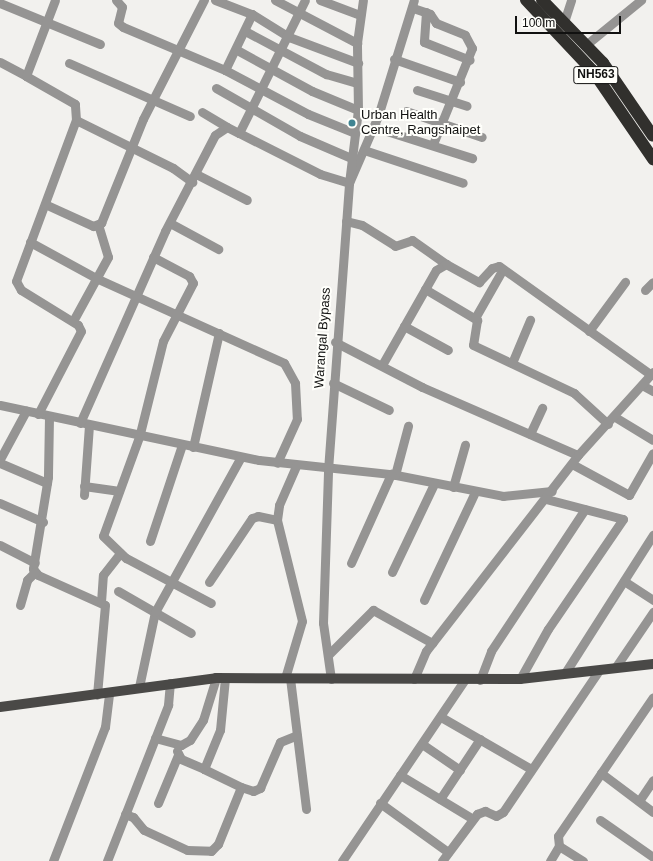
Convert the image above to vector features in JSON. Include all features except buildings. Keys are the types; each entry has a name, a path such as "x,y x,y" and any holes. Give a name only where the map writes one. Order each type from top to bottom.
{"highway":[{"name":"NH563","path":"526,0 593,70 653,159"},
{"name":"NH563","path":"542,0 587,44 653,136"}],"main road":[{"path":"0,707 109,694 140,687 170,683 220,678 520,679 653,664"}],"street":[{"path":"26,76 55,0"},
{"path":"116,0 122,7 119,25 177,51 225,70 308,114 355,133"},
{"path":"73,321 98,279 108,250 98,225 154,97 204,0"},
{"path":"215,0 252,14 289,37 358,63"},
{"path":"275,0 357,43"},
{"path":"239,133 253,109 289,37 305,0"},
{"path":"320,0 360,15"},
{"name":"Warangal Bypass","path":"330,679 323,601 328,470 335,342 351,158 358,110 357,43 363,0"},
{"path":"564,22 571,0"},
{"path":"587,44 641,0"},
{"path":"0,4 100,44"},
{"path":"202,112 227,127 320,174 349,183 374,127 394,59 413,4 426,12 436,23 468,37 472,51 470,60 433,144"},
{"path":"426,12 424,42 470,60"},
{"path":"225,70 237,50 252,14"},
{"path":"245,31 282,49 326,74 357,83"},
{"path":"237,50 272,69 358,110"},
{"path":"394,59 460,82"},
{"path":"0,62 75,104 76,120 47,205 18,271 18,286 80,327 79,338 38,414"},
{"path":"69,63 154,97 190,116"},
{"path":"216,88 300,136 351,158"},
{"path":"417,90 467,106"},
{"path":"406,111 442,122 482,137"},
{"path":"76,120 194,178 247,200"},
{"path":"118,491 84,491 84,424 153,257 215,135 227,127"},
{"path":"374,127 433,144 472,158"},
{"path":"364,150 463,183"},
{"path":"47,205 98,225"},
{"path":"346,221 362,225 395,246 412,240 446,264 479,282 495,266 504,269 589,331 652,374 615,417 578,455 546,499 432,643 417,666 414,679"},
{"path":"170,223 218,249"},
{"path":"30,242 98,279 284,364 293,376 295,428 277,462"},
{"path":"153,257 193,279 161,350 139,437 118,491 104,536 120,553 211,603"},
{"path":"382,365 436,270 446,264"},
{"path":"475,318 504,269"},
{"path":"589,331 625,282"},
{"path":"645,290 653,282"},
{"path":"426,289 475,318 478,323 473,344 574,393 608,424"},
{"path":"512,364 530,320"},
{"path":"404,326 448,350"},
{"path":"193,447 219,333"},
{"path":"335,342 578,455"},
{"path":"333,382 389,410"},
{"path":"642,385 653,391"},
{"path":"0,404 49,417 139,437 296,466 393,475 475,492 521,496 552,491"},
{"path":"530,434 542,408"},
{"path":"0,460 26,411"},
{"path":"20,605 27,580 35,568 43,522 47,483 49,417"},
{"path":"615,417 653,440"},
{"path":"351,563 393,475 408,426"},
{"path":"150,541 182,445"},
{"path":"453,487 465,445"},
{"path":"572,464 629,495 634,492 653,453"},
{"path":"140,687 155,612 170,581 241,457"},
{"path":"0,463 47,483"},
{"path":"296,466 279,504 277,520 302,621 287,678 297,735 306,809"},
{"path":"392,572 434,484"},
{"path":"424,600 475,492"},
{"path":"520,679 548,629 623,519 546,499"},
{"path":"0,503 43,522"},
{"path":"480,680 491,652 585,509"},
{"path":"209,582 252,518 258,516 277,520"},
{"path":"566,673 653,534"},
{"path":"0,545 35,568 101,602 106,610 97,695"},
{"path":"101,602 103,576 120,553"},
{"path":"624,581 653,600"},
{"path":"118,591 191,633"},
{"path":"328,655 373,610 432,643"},
{"path":"615,668 653,612"},
{"path":"442,861 473,819 481,812 500,815 530,769 568,721 599,670"},
{"path":"155,738 176,743 190,740 203,720 220,678"},
{"path":"204,769 220,730 220,678"},
{"path":"342,861 380,803 441,717 465,679"},
{"path":"107,861 170,698 170,683"},
{"path":"53,861 105,727 109,694"},
{"path":"550,861 559,846 558,836 653,697"},
{"path":"441,717 530,769"},
{"path":"178,755 204,769 253,791 260,788 280,742 297,735"},
{"path":"440,799 480,739"},
{"path":"158,802 178,755 176,743"},
{"path":"422,744 460,770"},
{"path":"601,773 653,812"},
{"path":"400,775 473,819"},
{"path":"639,801 653,780"},
{"path":"125,814 133,817 144,830 187,850 211,851 218,844 242,787"},
{"path":"380,803 448,852"},
{"path":"600,820 650,855"},
{"path":"559,846 583,861"}],"place":[{"name":"Urban Health Centre, Rangshaipet","path":"352,123"}]}
